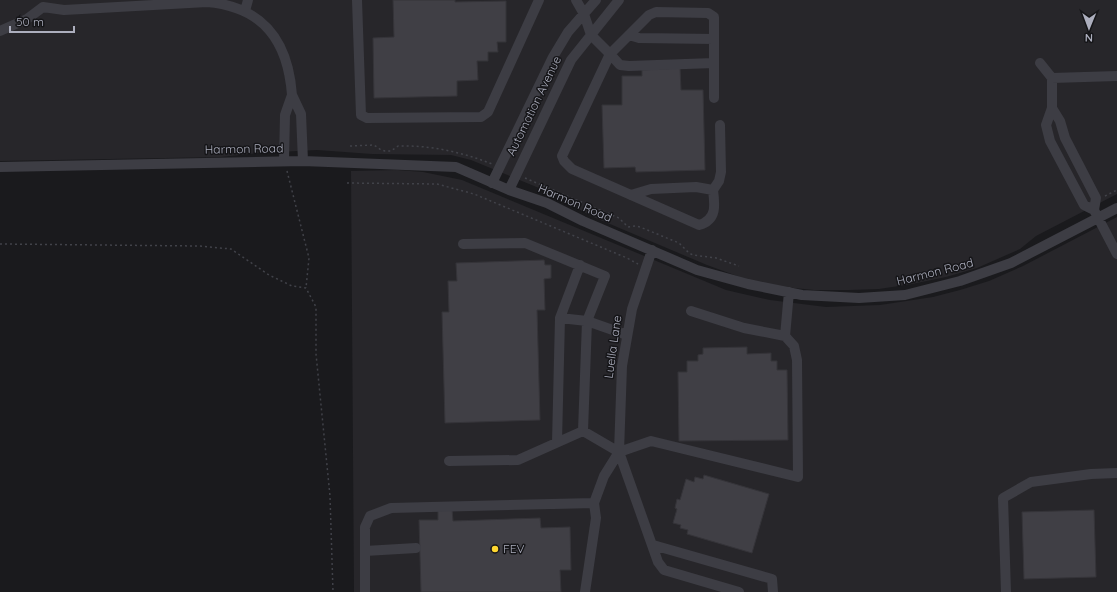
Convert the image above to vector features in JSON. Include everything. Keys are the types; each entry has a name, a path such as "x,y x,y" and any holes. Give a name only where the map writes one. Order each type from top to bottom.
{"street":[{"path":"245,11 248,0"},
{"path":"357,0 361,115 367,118 482,117 488,112 539,0"},
{"path":"576,0 584,14 591,35 620,64 629,66 714,63"},
{"name":"Automation Avenue","path":"492,183 553,57 568,32 596,0"},
{"name":"Automation Avenue","path":"509,190 570,60 619,0"},
{"path":"0,31 27,19 43,7 64,10 207,2 233,6 245,11 266,26 281,47 289,68 292,95 301,114 303,161"},
{"path":"714,98 714,17 708,13 656,12 649,15 610,54 562,156 564,161 572,169 699,225 706,223 713,216 715,202 713,190 719,181 721,172 720,125"},
{"path":"629,35 639,38 714,39"},
{"path":"1040,62 1052,78 1052,108 1046,125 1050,141 1084,205 1096,214 1117,254"},
{"path":"1052,78 1117,76"},
{"path":"284,161 285,114 292,95"},
{"path":"1052,108 1060,121 1065,138 1096,198 1096,214"},
{"name":"Harmon Road","path":"0,166 303,161 456,167 509,190 547,203 583,221 697,270 748,284 802,295 860,298 905,295 960,281 1011,263 1096,214 1117,208"},
{"path":"631,195 651,189 696,186 713,190"},
{"path":"463,244 525,243 605,276 587,321 583,432"},
{"name":"Luella Lane","path":"619,452 622,366 627,335 632,309 652,250"},
{"path":"557,442 560,318 580,265"},
{"path":"785,336 789,292"},
{"path":"585,592 596,518 594,504 604,476 619,452 651,441 798,477 797,360 794,346 785,336 744,328 691,311"},
{"path":"560,318 587,321 627,335"},
{"path":"449,461 518,460 583,432"},
{"path":"583,432 619,452 658,562 664,570 739,592"},
{"path":"1006,592 1003,498 1031,482 1091,474 1117,473"},
{"path":"365,592 365,527 370,516 391,508 594,504"},
{"path":"652,545 772,579 773,592"},
{"path":"365,551 416,548"}],"path":[{"path":"284,161 309,258 306,288 316,307 316,354 330,496 333,592"},
{"path":"347,183 437,184 474,194 627,258 646,268"},
{"path":"0,244 199,246 232,249 269,275 292,286 306,288"}],"shaded area":[{"path":"0,0 1117,0 1117,194 1036,236 1020,249 977,268 946,277 879,289 814,290 773,286 748,280 707,265 591,216 551,193 471,160 451,155 372,154 317,150 258,153 221,157 0,161"},
{"path":"397,170 423,172 462,180 726,290 770,300 826,307 880,305 933,297 960,290 989,281 1023,266 1117,217 1117,592 354,592 351,171"}],"building":[{"path":"393,0 455,0 455,2 506,1 506,42 497,42 498,52 488,52 488,61 477,61 478,80 457,81 457,96 374,98 373,38 394,37"},
{"path":"680,68 681,90 703,90 705,170 636,172 635,167 604,168 602,105 622,105 622,76 642,76 642,70"},
{"path":"544,260 545,265 551,265 551,278 544,279 545,310 537,310 540,420 445,423 442,312 449,312 448,281 457,281 456,263"},
{"path":"747,347 747,354 771,353 771,361 777,361 777,370 787,370 788,440 679,441 678,372 687,372 687,361 698,361 698,355 703,354 703,348"},
{"path":"704,475 769,494 752,553 687,534 688,530 680,528 681,525 673,523 677,509 675,508 677,499 680,500 686,479 694,482 695,477 703,479"},
{"name":"FEV","path":"438,509 452,509 453,521 540,518 541,528 570,527 571,570 560,570 561,592 421,592 419,520 438,520"},
{"path":"1094,510 1096,577 1024,579 1022,512"}],"place":[{"name":"FEV","path":"495,549"}]}
